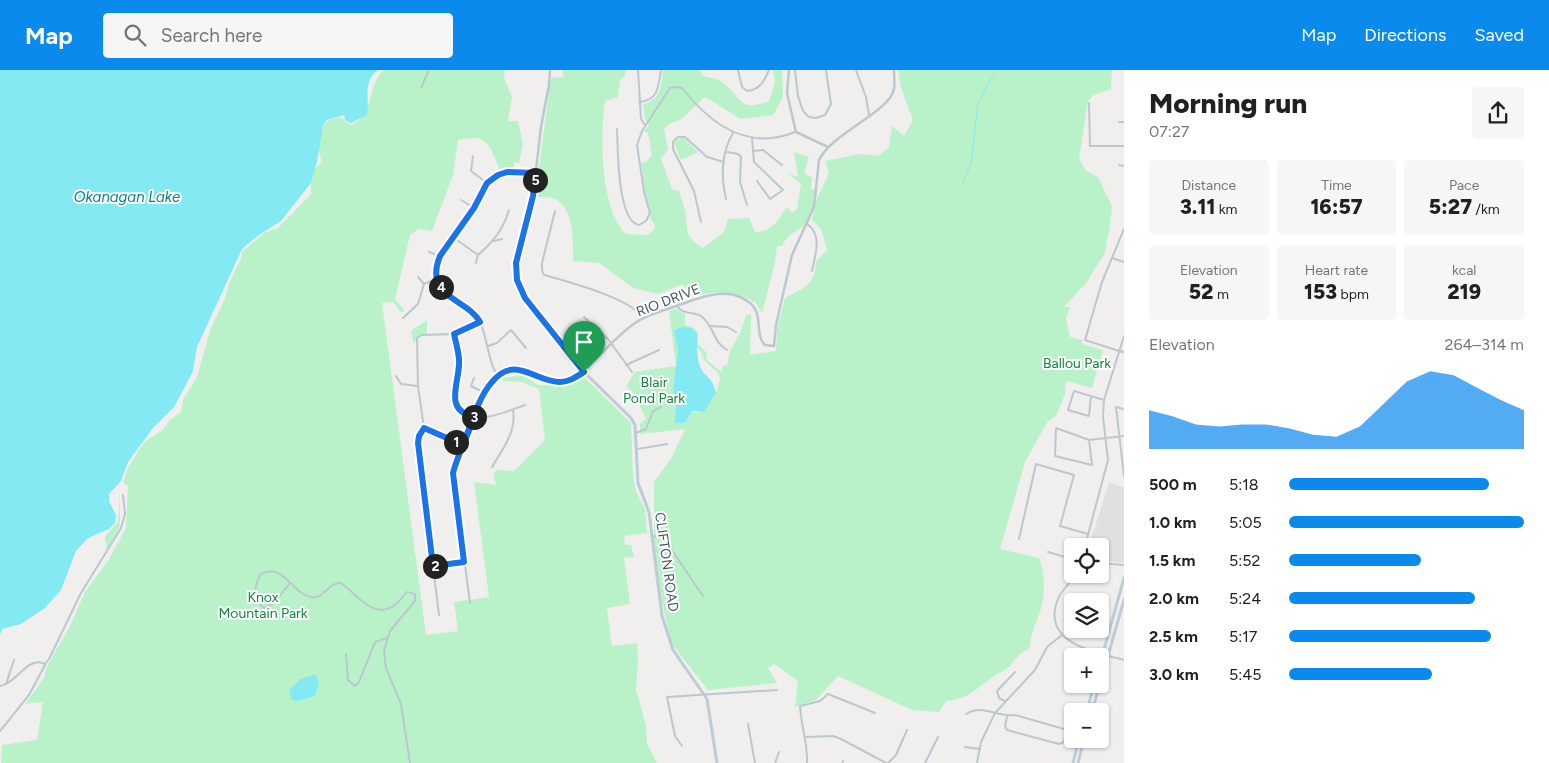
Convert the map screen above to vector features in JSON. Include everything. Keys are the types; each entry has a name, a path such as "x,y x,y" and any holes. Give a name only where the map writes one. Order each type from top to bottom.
{"main road":[{"name":"CLIFTON ROAD","path":"584,372 631,418 636,433 638,483 649,512 658,590 669,642 705,695 710,712 717,763"},
{"path":"1104,648 1124,578"},
{"path":"1109,652 1124,600"},
{"path":"1073,763 1077,748"},
{"path":"1078,763 1082,748"}],"street":[{"path":"421,88 429,70"},
{"name":"CLIFTON ROAD","path":"550,70 533,196 516,263 517,280 525,298 584,372"},
{"path":"638,70 641,120 645,124"},
{"path":"639,102 649,100 656,95 661,70"},
{"path":"738,70 742,87 747,91 758,87 764,81 769,70"},
{"path":"789,70 787,93 796,132"},
{"path":"795,70 800,105 809,117 816,118 825,115 831,104 826,70"},
{"path":"856,70 864,91 869,115"},
{"path":"812,271 817,248 813,230 806,224 814,207 819,160 844,132 884,106 891,98 894,89 894,70"},
{"path":"618,129 620,181 627,216 632,222 639,225 646,221 650,213 644,192 642,170 637,151 638,139 645,124 668,91 679,87 709,117 734,133 752,138 787,135 796,132 828,148"},
{"path":"1090,103 1090,146 1124,146"},
{"path":"1119,122 1124,122"},
{"path":"726,198 722,179 724,162 734,133"},
{"path":"701,222 694,190 673,149 673,142 678,136 685,137 707,157 724,162"},
{"path":"752,138 754,162 783,190 770,199 757,181"},
{"path":"753,151 763,150 782,165"},
{"path":"726,152 738,154 741,157 740,182 747,205"},
{"path":"473,156 470,167 471,171 487,183"},
{"path":"1119,165 1124,166"},
{"path":"498,376 493,369 480,322 472,311 445,293 438,278 440,256 474,208 487,183 498,175 507,172 536,173"},
{"path":"461,200 474,208"},
{"path":"476,263 478,255 494,241 505,223 509,210"},
{"path":"556,211 542,263 544,275 583,286 628,305 637,310 642,318"},
{"name":"RIO DRIVE","path":"584,372 612,343 642,318 708,294 742,298 752,305 758,314 763,343 774,348 776,325 792,255 806,224"},
{"path":"1124,229 1111,258 1085,340 1124,352"},
{"path":"453,238 478,255"},
{"path":"494,241 502,239"},
{"path":"430,252 440,256"},
{"path":"1111,258 1124,262"},
{"path":"418,277 424,284"},
{"path":"424,284 438,278"},
{"path":"403,318 418,304 424,284"},
{"path":"677,306 683,312 699,314 710,326 716,342 727,350"},
{"path":"584,317 612,343 632,372"},
{"path":"438,615 418,443 419,436 424,428 418,386 417,338 422,335 454,334 480,322"},
{"path":"710,326 727,328 736,332"},
{"path":"488,346 497,343 511,330 526,348"},
{"path":"454,334 459,365 454,397 457,406 463,412 475,417 486,418 525,405"},
{"path":"1087,538 1108,460 1103,417 1104,400 1124,336"},
{"path":"626,365 659,350"},
{"path":"470,603 453,473 485,393 498,376 520,370 561,382 575,378 584,372"},
{"path":"396,376 401,384 418,386"},
{"path":"474,378 471,386 485,393"},
{"path":"1091,396 1089,416 1068,410 1074,391 1091,396 1104,400"},
{"path":"636,433 646,429 653,411 661,407"},
{"path":"1124,409 1116,407 1122,436 1124,476"},
{"path":"492,466 511,432 514,422 513,409"},
{"path":"424,428 463,445"},
{"path":"1089,440 1092,466 1055,456 1056,428 1089,440 1122,436"},
{"path":"637,449 667,444"},
{"path":"1018,538 1036,464 1074,475 1060,526 1088,534"},
{"path":"0,730 29,695 75,609 81,593 121,528 125,514 123,495"},
{"path":"652,536 661,537 665,540 704,596"},
{"path":"1048,552 1064,557"},
{"path":"433,566 464,562"},
{"path":"1109,564 1124,565"},
{"path":"290,583 272,605 265,608 259,603 255,586 261,574 270,571 278,573 305,595 313,597 321,595 335,583 341,582 363,603 378,609 394,606 407,592 414,593 415,601 396,621 387,638 385,662 401,704 410,763"},
{"path":"1069,583 1058,597 1055,617 1062,634 1072,644 1084,648"},
{"path":"977,763 980,749 995,713 1035,670 1047,647 1062,634"},
{"path":"346,654 348,680 355,686 359,682 376,642 387,638"},
{"path":"1109,656 1124,660"},
{"path":"6,685 14,660"},
{"path":"0,686 6,685 32,663 39,662 45,664"},
{"path":"1005,701 999,698 997,691 1016,672"},
{"path":"682,746 675,736 667,698 777,690"},
{"path":"807,763 806,737 801,721 800,706 820,701 828,694 875,714"},
{"path":"966,714 977,708 1007,717 1015,716 1064,729 1067,733 1064,742 1059,744 1007,730 1005,726 1007,717"},
{"path":"748,724 755,763"},
{"path":"806,737 833,736 887,763 896,755 907,730"},
{"path":"925,763 938,738"},
{"path":"965,747 980,749"},
{"path":"775,763 779,752"}],"shaded area":[{"path":"1109,483 1124,487 1124,563 1109,562 1109,538 1092,538"}],"green space":[{"name":"Knox Mountain Park","path":"384,70 505,70 504,78 512,97 508,121 518,121 523,144 519,163 514,162 514,167 500,170 490,147 482,140 468,138 458,140 453,175 432,231 419,229 410,235 395,299 405,311 401,312 393,302 382,303 426,635 458,631 454,602 489,597 474,482 496,485 493,474 497,470 514,471 545,440 539,389 521,382 503,381 503,378 522,375 538,385 566,385 585,378 631,423 633,475 636,491 645,509 647,533 624,536 625,545 631,545 634,557 624,558 630,604 607,608 612,646 637,643 636,689 646,726 647,744 657,763 1,763 2,745 37,740 43,702 25,704 44,678 47,666 69,628 85,592 108,561 126,528 128,486 123,482 128,468 144,442 163,430 170,420 181,412 183,400 197,377 211,328 225,299 229,283 241,259 242,252 264,233 278,228 311,194 311,172 322,162 318,148 321,128 332,119 340,117 351,125 358,121 367,108 375,84"},
{"path":"563,70 626,70 625,76 620,80 618,97 605,101 603,116 604,171 611,208 617,223 626,234 647,235 654,230 655,225 650,218 650,207 643,184 641,163 646,162 652,155 648,133 644,131 649,125 645,119 643,104 657,96 661,87 663,70 700,70 703,76 719,80 740,101 750,105 769,101 775,82 773,70 782,70 783,97 773,115 741,119 705,97 682,119 668,125 664,129 668,149 661,159 672,189 679,191 685,208 688,233 692,240 703,248 724,232 728,219 749,218 755,232 771,227 787,207 792,213 797,209 801,184 788,173 798,177 794,152 809,157 804,173 812,178 811,189 815,189 812,213 806,224 789,236 782,246 777,246 775,263 762,313 755,301 753,302 750,299 716,292 690,297 683,284 659,294 633,288 599,263 573,261 572,227 566,210 555,199 535,197 551,78 563,77"},
{"path":"898,70 1112,70 1111,89 1094,95 1088,101 1079,159 1086,171 1098,177 1112,206 1105,253 1086,283 1064,307 1070,307 1066,319 1070,337 1082,340 1082,344 1103,350 1092,388 1066,381 1065,394 1056,416 1048,421 1025,462 1000,549 1039,558 1041,563 1044,582 1043,600 1031,637 1030,648 1024,651 1009,667 972,692 961,698 946,701 939,712 912,710 838,676 816,700 795,707 798,681 774,664 768,668 777,683 708,690 671,643 659,588 654,539 654,482 672,457 685,429 640,434 640,424 646,418 632,391 626,386 635,372 676,366 669,311 675,309 685,314 685,325 694,328 698,332 698,344 706,352 707,360 721,372 723,365 727,366 730,351 740,333 746,316 751,314 750,355 776,351 777,329 785,298 808,284 814,275 816,261 827,250 821,229 812,220 816,201 829,173 825,161 860,154 878,156 889,147 892,126 904,136 913,120 901,88","holes":["696,346 704,360 718,373 720,377 718,387 703,412 691,412 685,423 677,423 677,400"]},
{"path":"683,137 698,152 681,160 674,143"},
{"path":"427,320 427,335 418,336 414,344 411,331"},
{"path":"120,493 120,526 107,550 105,537 118,521"}],"water":[{"name":"Okanagan Lake","path":"0,70 378,70 368,85 367,115 351,123 345,120 344,115 327,120 323,125 317,162 311,183 281,221 242,249 197,347 193,371 174,407 153,428 128,462 121,481 109,494 109,501 116,515 115,523 109,529 88,538 76,551 61,590 45,608 21,624 2,629 0,635"},
{"path":"684,327 691,328 697,334 701,369 712,382 716,393 704,412 692,411 685,423 675,423 676,406 673,391 678,350 674,330"},
{"path":"316,675 319,683 315,696 298,701 292,700 289,690 301,679"}],"waterway":[{"path":"963,182 971,164 978,103 996,70"}],"route":[{"path":"584,372 519,289 516,263 533,196 536,173 507,172 498,175 487,183 482,190 474,208 440,256 437,269 440,285 445,293 451,299 472,311 480,322 454,334 459,365 454,397 457,406 463,412 470,416 475,417 463,445 456,460 453,473 464,562 433,566 418,443 419,436 424,428 463,445 487,388 498,376 513,370 526,370 548,380 561,382 575,378 584,372"}],"park label":[{"name":"Ballou Park","path":"1077,363"},
{"name":"Blair Pond Park","path":"654,390"}]}
